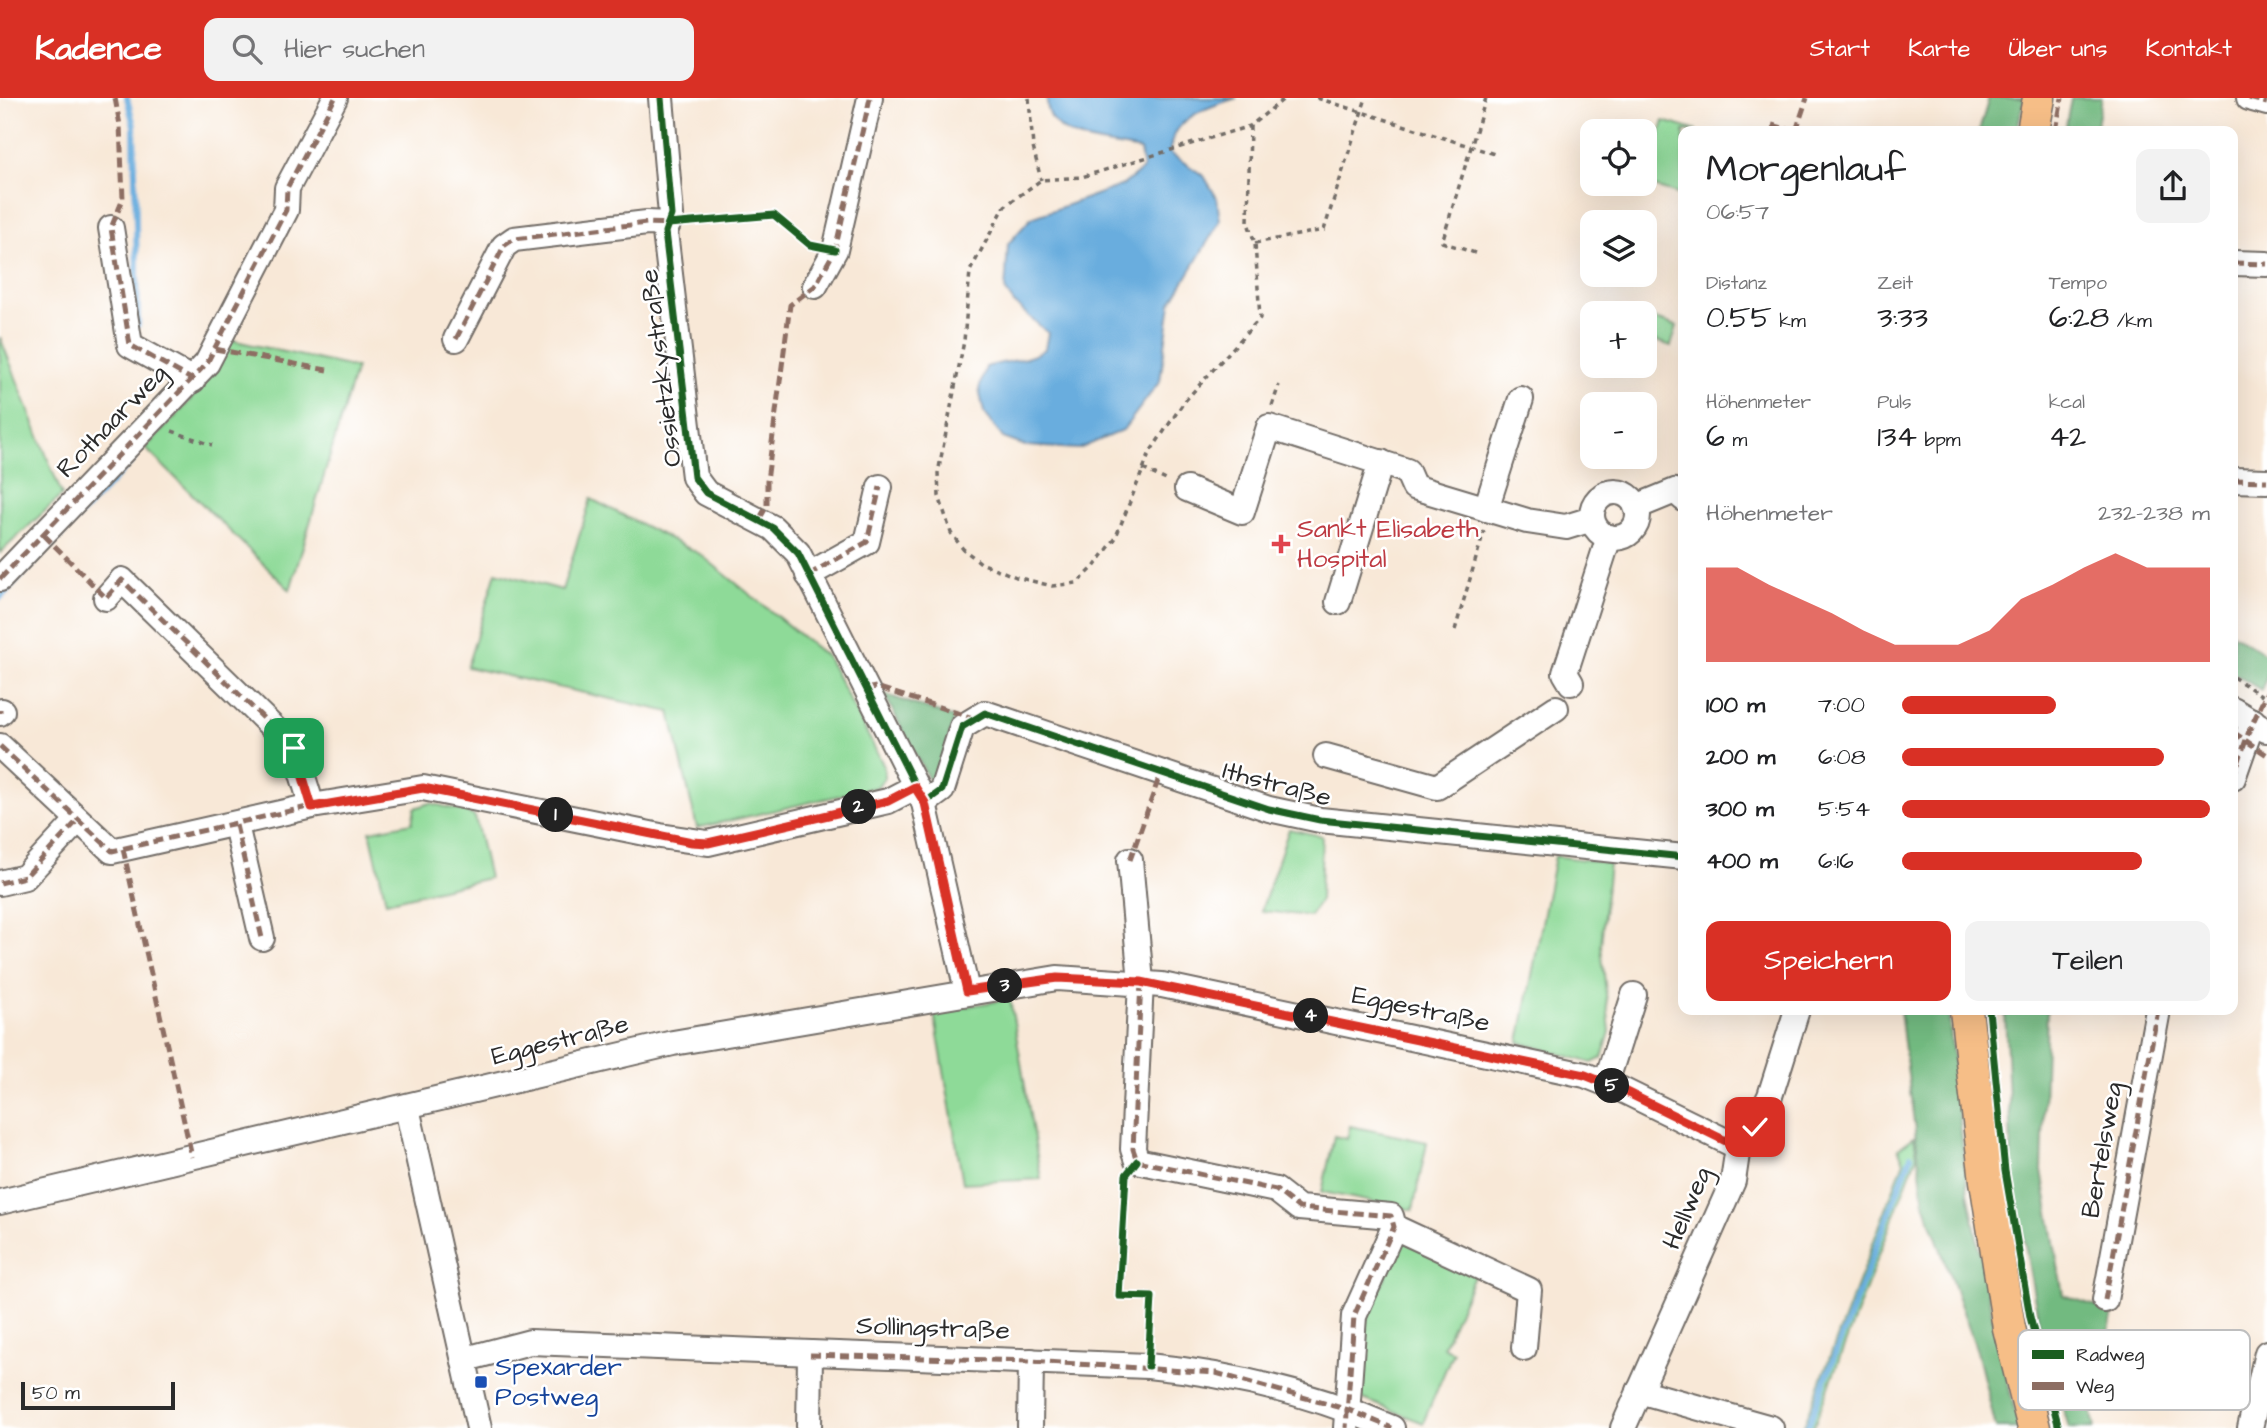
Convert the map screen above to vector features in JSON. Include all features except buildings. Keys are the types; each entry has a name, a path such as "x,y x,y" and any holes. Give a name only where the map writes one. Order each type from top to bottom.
{"main road":[{"path":"2034,126 2039,98"},
{"path":"1967,1015 1986,1181 2009,1328 2018,1364"},
{"path":"2030,1410 2034,1428"}],"street":[{"path":"193,380 215,349 286,209 287,188 335,98"},
{"name":"Ossietzkystraße","path":"661,98 671,215 666,232 694,477 706,493 773,528 798,553 920,795 967,991"},
{"path":"2249,98 2267,103"},
{"path":"815,286 835,250 865,99"},
{"path":"456,339 504,246 514,239 647,223 668,224"},
{"name":"Rothaarweg","path":"0,579 193,380 130,345 111,229"},
{"path":"2238,263 2267,264"},
{"path":"1488,510 1521,399"},
{"path":"1187,489 1242,512 1269,427 1407,471 1413,487 1527,521 1566,527 1600,528 1621,537 1632,530 1637,519 1636,507 1620,493 1605,494 1595,505 1600,528 1565,673 1571,683"},
{"path":"1338,602 1381,462"},
{"path":"2238,480 2267,481"},
{"path":"808,575 867,542 880,487"},
{"path":"1636,507 1675,491 1678,494"},
{"path":"106,598 122,580 294,748 312,807"},
{"path":"1326,756 1437,786 1556,708"},
{"name":"Ithstraße","path":"920,795 942,790 962,727 985,713 1269,808 1320,820 1678,856"},
{"path":"2238,762 2251,720"},
{"path":"0,746 111,851 312,807 423,788 708,843 920,795"},
{"path":"0,883 26,877 78,820"},
{"path":"236,825 262,938"},
{"path":"1130,860 1141,982 1133,1149 1137,1160 1276,1190 1299,1208 1391,1216 1394,1227 1354,1316 1348,1419"},
{"name":"Eggestraße","path":"0,1202 673,1043 967,991 1057,978 1141,982 1500,1055 1585,1075 1738,1147"},
{"path":"1606,1083 1633,995"},
{"name":"Hellweg","path":"1623,1428 1733,1181 1738,1147 1755,1127 1770,1097 1795,1015"},
{"name":"Bertelsweg","path":"2105,1300 2157,1015"},
{"path":"407,1108 480,1428"},
{"path":"1394,1227 1530,1290 1524,1348"},
{"name":"Sollingstraße","path":"466,1359 530,1342 810,1355 1031,1361 1216,1373 1348,1419 1392,1428"},
{"path":"2250,1428 2267,1353"},
{"path":"809,1428 810,1355"},
{"path":"1030,1428 1031,1361"},
{"path":"1639,1391 1772,1428"}],"path":[{"path":"1029,98 1033,147 1041,180"},
{"path":"1250,126 1248,223 1255,243 1260,318 1184,402 1150,452 1108,548 1077,583 1052,586 1016,577 981,563 963,549 951,533 939,496 938,473 964,341 970,271 1005,206 1041,180 1083,177 1250,126 1285,98"},
{"path":"1317,98 1498,155"},
{"path":"1255,243 1324,230 1366,98"},
{"path":"1475,253 1442,242 1486,98"},
{"path":"177,435 212,445"},
{"path":"1455,630 1488,510"},
{"path":"2238,680 2267,699"}],"green space":[{"path":"1989,98 2024,98 2018,126 1981,126"},
{"path":"2071,98 2102,98 2097,126 2066,126"},
{"path":"1664,121 1680,126 1678,126 1678,194 1657,188 1657,144"},
{"path":"1657,320 1677,326 1671,346 1657,341"},
{"path":"0,337 62,495 0,553"},
{"path":"231,340 356,368 290,590 145,448 203,384"},
{"path":"591,499 700,554 827,657 884,766 884,778 877,787 697,828 670,712 467,667 496,572 562,590"},
{"path":"2238,637 2267,655 2267,677 2261,690 2238,676"},
{"path":"884,694 954,718 938,775 933,779 928,778"},
{"path":"430,803 466,812 475,817 489,878 386,902 370,831 412,823 415,808"},
{"path":"1289,829 1322,836 1320,900 1310,916 1261,911"},
{"path":"1555,856 1609,863 1601,945 1610,1032 1602,1058 1592,1063 1519,1042"},
{"path":"1010,999 1041,1179 963,1183 934,1012"},
{"path":"1901,1015 1949,1015 1967,1187 1996,1334 2019,1428 1996,1428 1977,1351 1924,1203"},
{"path":"2005,1015 2047,1015 2042,1171 2063,1295 2113,1312 2109,1330 2041,1330 2012,1171"},
{"path":"1350,1126 1427,1142 1413,1210 1322,1192 1334,1136 1347,1139"},
{"path":"1914,1137 1917,1155 1813,1428 1803,1428 1904,1161 1898,1149"},
{"path":"1402,1239 1476,1272 1443,1347 1453,1352 1423,1423 1361,1398 1362,1330"},
{"path":"2064,1410 2093,1410 2095,1428 2069,1428"}],"water":[{"path":"1047,98 1237,98 1193,115 1177,130 1172,141 1170,153 1204,176 1217,198 1220,221 1171,303 1160,381 1123,430 1079,449 1025,446 1003,438 984,412 979,389 986,367 1024,359 1045,349 1048,333 1014,303 1005,290 1008,244 1031,218 1123,185 1143,169 1140,150 1081,138 1056,124 1049,113"}],"waterway":[{"path":"127,98 134,126 138,325"},
{"path":"0,598 133,460"},
{"path":"1807,1428 1911,1156"}],"marked path":[{"path":"115,98 120,125 123,199 111,228 130,345 193,380"},
{"path":"0,579 207,363 286,210 287,188 335,98"},
{"path":"760,518 767,506 767,481 790,305 815,286 835,250 870,98"},
{"path":"1798,126 1807,98"},
{"path":"2057,126 2062,98"},
{"path":"2249,98 2267,103"},
{"path":"456,339 504,246 514,239 647,223 672,224"},
{"path":"2238,263 2267,264"},
{"path":"215,349 327,370"},
{"path":"2238,480 2267,481"},
{"path":"808,575 867,542 880,487"},
{"path":"44,535 106,598 122,580 294,748 312,806"},
{"path":"866,689 876,687 973,718"},
{"path":"2238,763 2267,692"},
{"path":"2238,735 2267,755"},
{"path":"0,746 112,851 312,806 423,788 660,836 708,843 888,801 915,787"},
{"path":"1130,860 1161,772"},
{"path":"921,797 967,991"},
{"path":"0,883 25,877 78,820"},
{"path":"236,825 262,938"},
{"path":"123,849 192,1157"},
{"path":"1141,982 1133,1149 1137,1161 1276,1190 1299,1208 1391,1216 1394,1227 1354,1316 1346,1428"},
{"path":"2105,1300 2157,1015"},
{"path":"810,1355 1031,1361 1216,1373 1349,1410 1392,1428"}],"cycle path":[{"path":"661,98 671,215 665,232 694,477 706,493 773,528 798,553 924,803 942,790 962,727 985,713 1269,809 1320,820 1678,856"},
{"path":"668,224 774,215 810,245 835,250"},
{"path":"1989,1015 2005,1171 2033,1330"},
{"path":"1137,1161 1126,1175 1119,1296 1152,1297 1148,1366"},
{"path":"2054,1410 2059,1428"}],"place":[{"name":"Sankt Elisabeth Hospital","path":"1281,544"},
{"name":"Spexarder Postweg","path":"481,1382"}],"route":[{"path":"294,748 312,807 423,788 692,842 708,843 888,801 915,787 925,803 967,991 1057,978 1162,985 1585,1075 1620,1089 1738,1147 1755,1127"}]}
